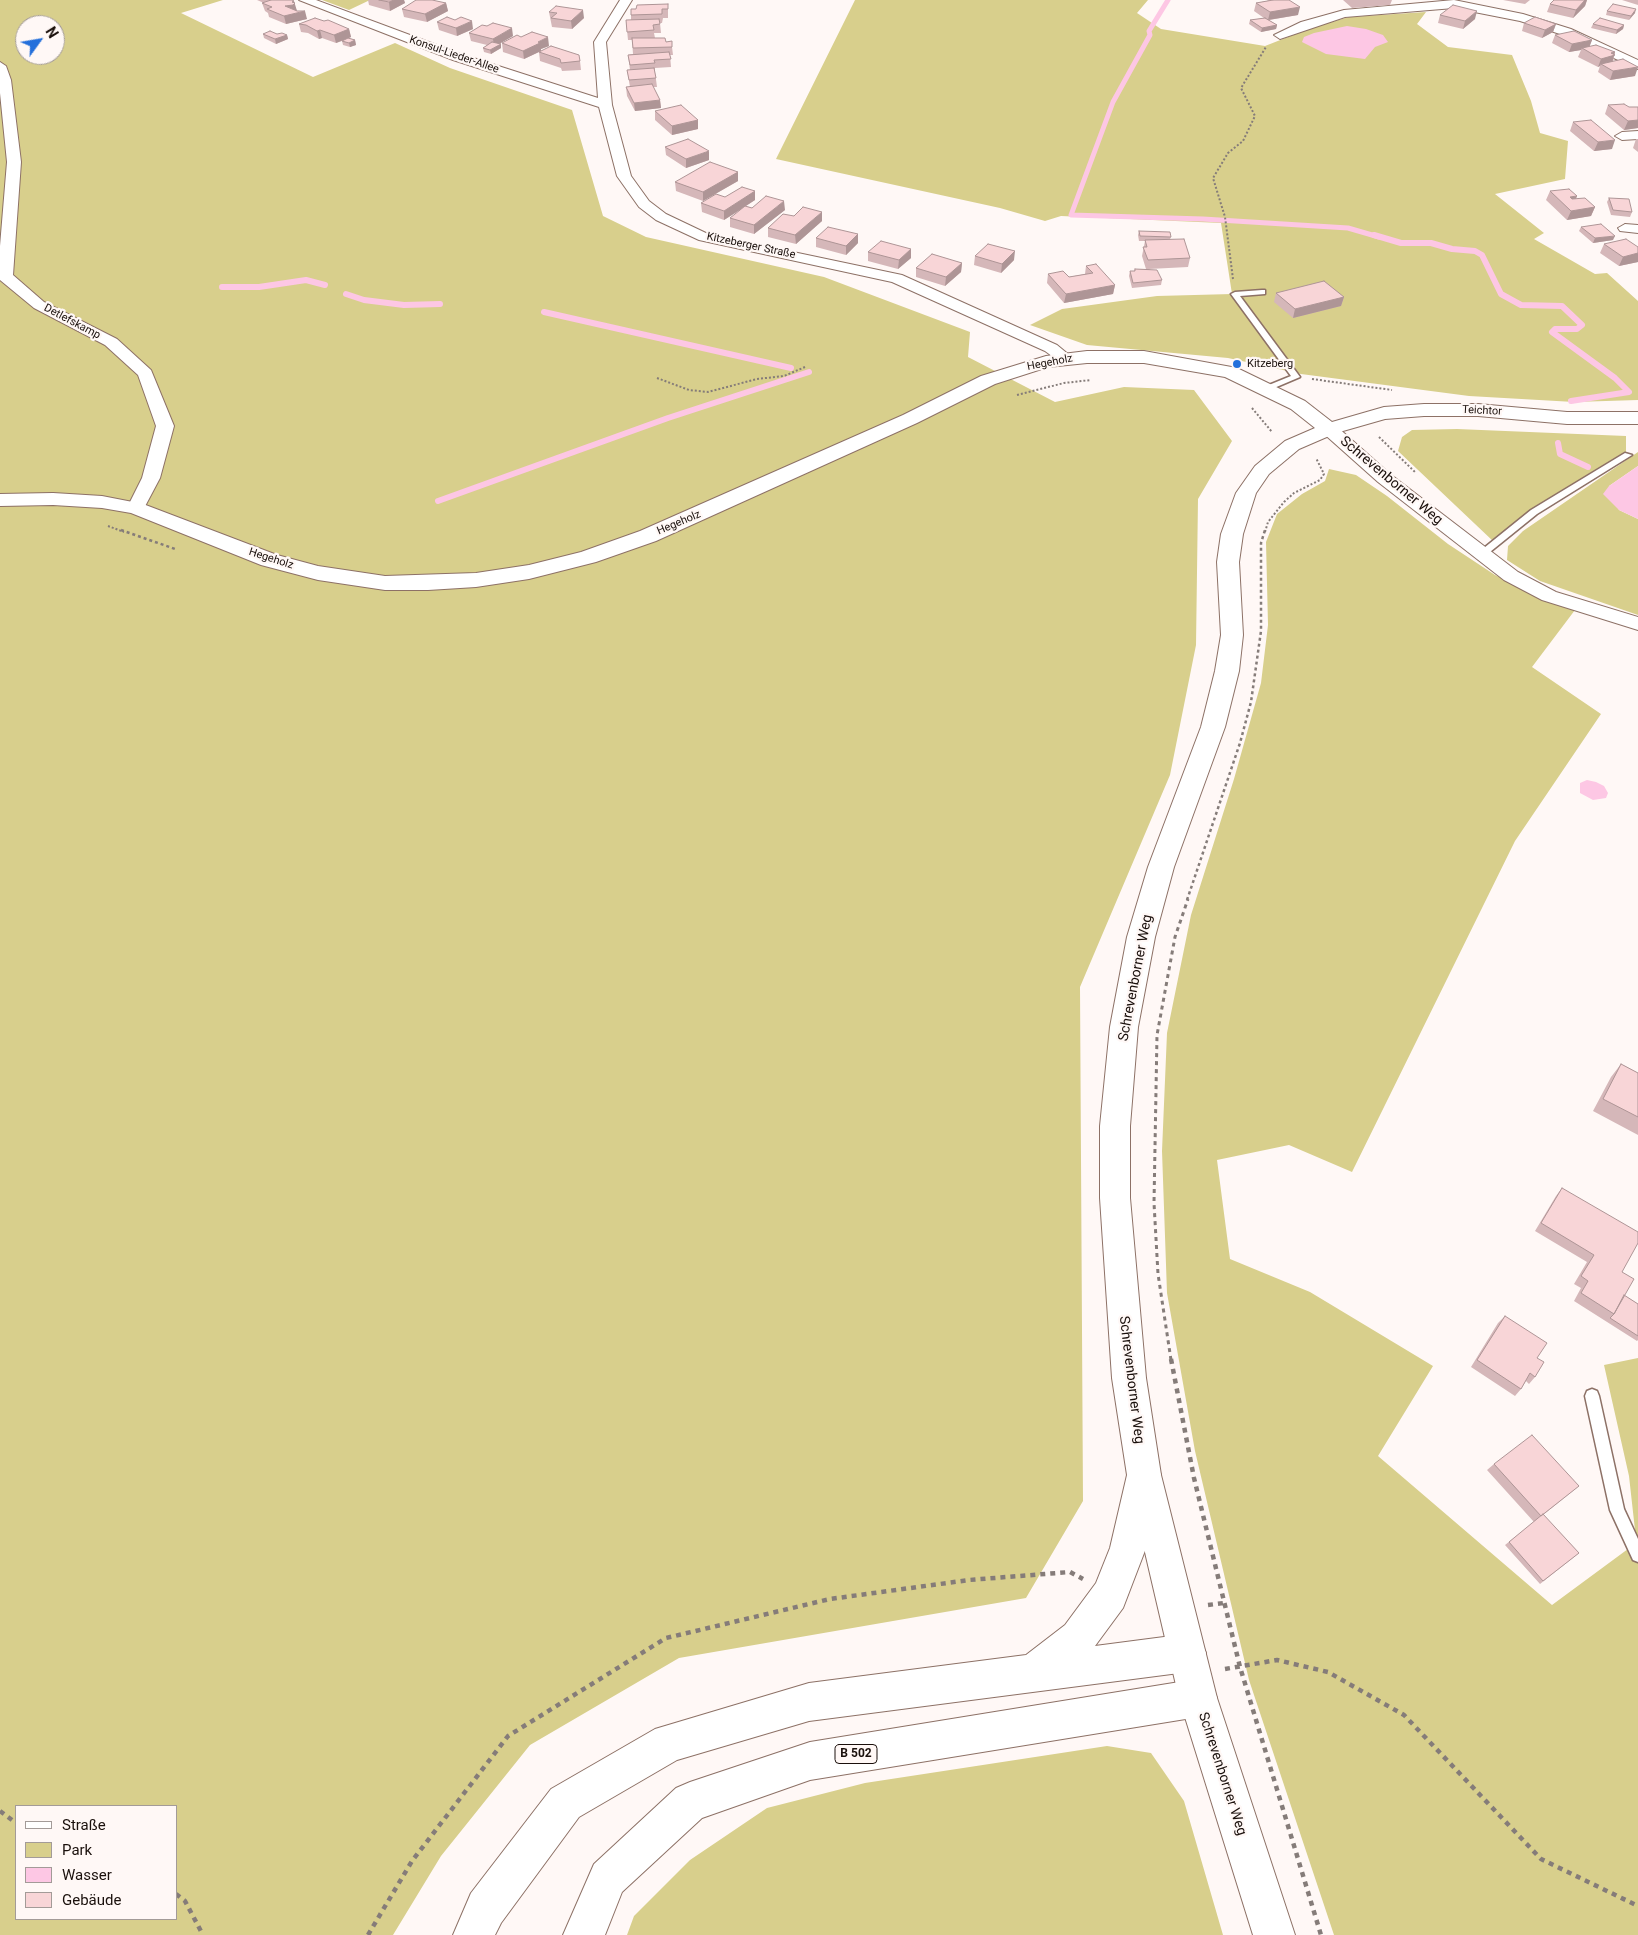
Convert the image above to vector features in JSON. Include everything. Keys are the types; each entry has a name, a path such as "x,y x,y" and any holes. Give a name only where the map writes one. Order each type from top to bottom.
{"main road":[{"name":"Hegeholz","path":"0,500 53,499 102,502 136,508 269,560 318,573 385,583 428,583 476,580 529,572 588,557 648,536 910,419 988,380 1030,366 1066,359 1135,357 1189,364 1230,372 1298,405 1329,429"},
{"name":"Teichtor","path":"1329,429 1384,414 1424,410 1478,410 1567,418 1638,418"},
{"name":"Schrevenborner Weg","path":"1274,1935 1193,1675 1144,1475 1129,1378 1115,1198 1115,1126 1124,1027 1143,928 1161,867 1213,727 1227,671 1232,635 1228,562 1232,534 1246,493 1262,470 1292,445 1329,429"},
{"path":"1032,1674 1078,1638 1110,1595 1128,1548 1144,1475"},
{"path":"474,1935 486,1908 565,1803 669,1743 809,1702 1032,1674 1193,1675"},
{"name":"B 502","path":"584,1935 608,1878 690,1802 810,1761 1193,1675"}],"street":[{"name":"Konsul-Lieder-Allee","path":"306,0 457,57 605,105"},
{"name":"Kitzeberger Straße","path":"626,0 600,42 605,105 624,176 644,204 661,216 704,237 897,278 1034,341 1066,359"},
{"path":"1280,35 1305,25 1344,14 1457,2 1523,18 1566,32 1638,65"},
{"path":"1616,54 1634,47"},
{"name":"Detlefskamp","path":"0,66 5,80 14,162 5,276 39,305 111,342 144,373 165,426 151,478 136,508"},
{"path":"1622,136 1638,135"},
{"name":"Schrevenborner Weg","path":"1329,429 1384,478 1512,576 1549,596 1638,624"}],"lane":[{"path":"1234,294 1262,292"},
{"path":"1234,294 1296,377 1268,389"},
{"path":"1482,554 1534,512 1628,455"},
{"path":"1592,1396 1617,1510 1638,1555"}],"path":[{"path":"1234,294 1225,216 1214,178 1228,153 1243,141 1255,116 1241,88 1271,40 1280,35"},
{"path":"657,378 689,390 708,392 757,379 784,376 804,367"},
{"path":"1010,396 1064,383 1100,379"},
{"path":"1316,457 1324,474 1320,480 1294,493 1284,502 1268,522 1260,542 1261,631 1252,702 1175,938 1157,1035 1154,1175 1158,1274 1175,1384 1194,1478 1240,1667 1321,1935"},
{"path":"100,523 184,552"},
{"path":"368,1935 412,1861 508,1736 666,1638 830,1599 969,1580 1070,1572 1110,1595"},
{"path":"1177,1608 1224,1603"},
{"path":"1193,1675 1277,1660 1328,1672 1404,1715 1541,1859 1638,1906"},
{"path":"0,1811 15,1821"},
{"path":"178,1896 185,1901 203,1935"}],"green space":[{"path":"0,0 223,0 181,13 313,77 395,43 450,68 572,110 603,216 646,237 824,277 970,332 968,357 1055,402 1124,387 1194,390 1232,441 1198,499 1196,645 1170,775 1080,987 1083,1501 1026,1598 679,1658 530,1745 441,1856 393,1935 0,1935"},
{"path":"322,0 370,0 349,10"},
{"path":"855,0 1148,0 1137,13 1161,29 1265,46 1311,28 1349,17 1426,12 1417,24 1448,47 1512,55 1531,101 1540,133 1568,141 1565,179 1495,194 1544,233 1534,239 1595,274 1607,273 1638,301 1638,400 1574,402 1469,396 1301,374 1228,358 1087,345 1030,325 1062,309 1157,296 1232,294 1221,223 1061,216 1045,221 1000,208 776,159"},
{"path":"1457,429 1626,436 1626,454 1533,508 1494,542 1398,451 1402,437 1412,430"},
{"path":"1638,452 1638,466 1609,486 1619,510 1638,519 1638,615 1540,581 1507,560 1508,546 1523,531"},
{"path":"1329,469 1356,475 1387,496 1448,544 1495,575 1541,597 1575,610 1532,667 1601,714 1515,841 1352,1172 1289,1145 1217,1160 1230,1259 1310,1292 1433,1366 1378,1456 1552,1605 1632,1546 1635,1530 1629,1476 1604,1365 1638,1358 1638,1935 1334,1935 1249,1680 1195,1451 1167,1293 1162,1151 1167,1033 1191,915 1234,779 1261,683 1268,625 1266,542 1277,514 1302,494 1325,481"},
{"path":"1107,1746 1151,1753 1184,1801 1223,1935 627,1935 634,1916 690,1860 767,1808 865,1783"}],"water":[{"path":"1347,26 1366,29 1383,35 1388,42 1375,47 1365,59 1326,54 1302,42 1304,37 1314,33"},
{"path":"1638,466 1638,519 1619,510 1603,494 1609,486"},
{"path":"1587,780 1604,786 1608,793 1606,798 1593,800 1580,793 1580,783"}],"building":[{"path":"271,0 292,0 295,3 293,5 285,6 297,11 305,11 284,16 267,9 272,7 262,3"},
{"path":"416,0 432,0 446,3 425,14 402,9"},
{"path":"1289,0 1300,7 1270,12 1256,3"},
{"path":"1554,0 1585,0 1576,10 1550,4"},
{"path":"668,4 668,9 662,9 662,14 631,15 631,9 636,9 637,5"},
{"path":"1613,4 1636,9 1631,16 1607,11"},
{"path":"1453,5 1477,11 1465,21 1440,15"},
{"path":"556,6 583,10 571,21 551,18 557,13 549,12"},
{"path":"447,17 455,20 461,17 472,21 456,28 437,22"},
{"path":"1535,17 1556,24 1545,30 1524,23"},
{"path":"315,18 324,21 328,20 349,29 334,35 299,24"},
{"path":"1265,18 1277,25 1262,28 1250,20"},
{"path":"1600,18 1624,25 1617,30 1593,24"},
{"path":"659,19 660,24 653,25 654,30 627,32 626,20"},
{"path":"493,23 512,28 493,39 469,33 482,25 487,26"},
{"path":"270,31 287,35 275,39 263,34"},
{"path":"1574,31 1592,40 1572,44 1555,35"},
{"path":"532,32 548,37 523,51 502,43 517,35 521,37"},
{"path":"348,38 355,40 349,43 342,41"},
{"path":"632,38 665,38 666,42 672,41 672,47 633,48"},
{"path":"492,42 501,44 490,50 483,48"},
{"path":"1596,45 1615,52 1611,53 1615,55 1601,59 1582,48"},
{"path":"551,46 579,55 580,61 561,63 560,59 539,52"},
{"path":"669,52 671,59 654,60 655,63 630,65 628,55"},
{"path":"1623,59 1638,67 1613,71 1601,64"},
{"path":"654,68 656,78 629,80 627,70"},
{"path":"652,84 660,100 634,103 626,87"},
{"path":"1624,104 1629,107 1638,107 1638,120 1628,121 1608,105"},
{"path":"681,105 698,120 672,126 655,111"},
{"path":"1591,120 1615,140 1598,142 1573,122"},
{"path":"688,139 709,151 686,159 665,147"},
{"path":"710,162 738,172 703,192 675,182"},
{"path":"742,187 755,191 724,211 701,203 716,194 725,197"},
{"path":"1569,189 1577,196 1570,197 1572,199 1585,198 1595,207 1571,211 1550,191"},
{"path":"766,196 784,201 754,225 730,218 745,206 752,208"},
{"path":"1609,198 1629,199 1632,212 1613,210"},
{"path":"803,207 822,212 795,235 768,228 783,214 794,216"},
{"path":"1601,224 1615,236 1595,238 1581,227"},
{"path":"828,227 858,234 846,246 816,238"},
{"path":"1139,231 1170,232 1171,237 1140,236"},
{"path":"1184,239 1190,258 1148,260 1143,247 1147,247 1145,240"},
{"path":"1626,239 1638,247 1638,253 1623,257 1604,244"},
{"path":"881,241 911,249 899,260 868,252"},
{"path":"988,244 1015,251 1002,264 975,256"},
{"path":"932,254 962,263 946,277 916,268"},
{"path":"1096,264 1115,285 1066,294 1048,274 1063,271 1069,277 1093,273 1086,266"},
{"path":"1135,269 1157,270 1162,280 1133,283 1130,271 1135,271"},
{"path":"1324,281 1344,297 1295,309 1276,293"},
{"path":"1621,1064 1638,1073 1638,1117 1603,1099"},
{"path":"1562,1188 1638,1232 1638,1243 1622,1272 1634,1279 1614,1314 1581,1293 1588,1281 1581,1276 1594,1255 1541,1223"},
{"path":"1624,1295 1638,1304 1638,1336 1610,1318"},
{"path":"1505,1316 1547,1343 1537,1358 1544,1362 1535,1377 1530,1373 1521,1389 1477,1360"},
{"path":"1532,1435 1579,1486 1541,1516 1494,1464"},
{"path":"1543,1514 1579,1553 1543,1581 1509,1542"}],"waterway":[{"path":"1168,0 1149,31 1150,35 1113,102 1071,215 1203,219 1348,228 1379,237"},
{"path":"1374,235 1401,243 1431,243 1452,249 1475,251 1482,255 1501,294 1521,305 1562,306 1582,325 1577,329 1555,329 1552,332 1615,378 1629,392 1571,401"},
{"path":"222,287 259,287 306,280 325,285"},
{"path":"346,294 364,300 404,305 440,304"},
{"path":"544,312 791,368"},
{"path":"438,501 668,418 809,372"},
{"path":"1558,443 1560,454 1588,467"}],"place":[{"name":"Kitzeberg","path":"1237,364"}]}
